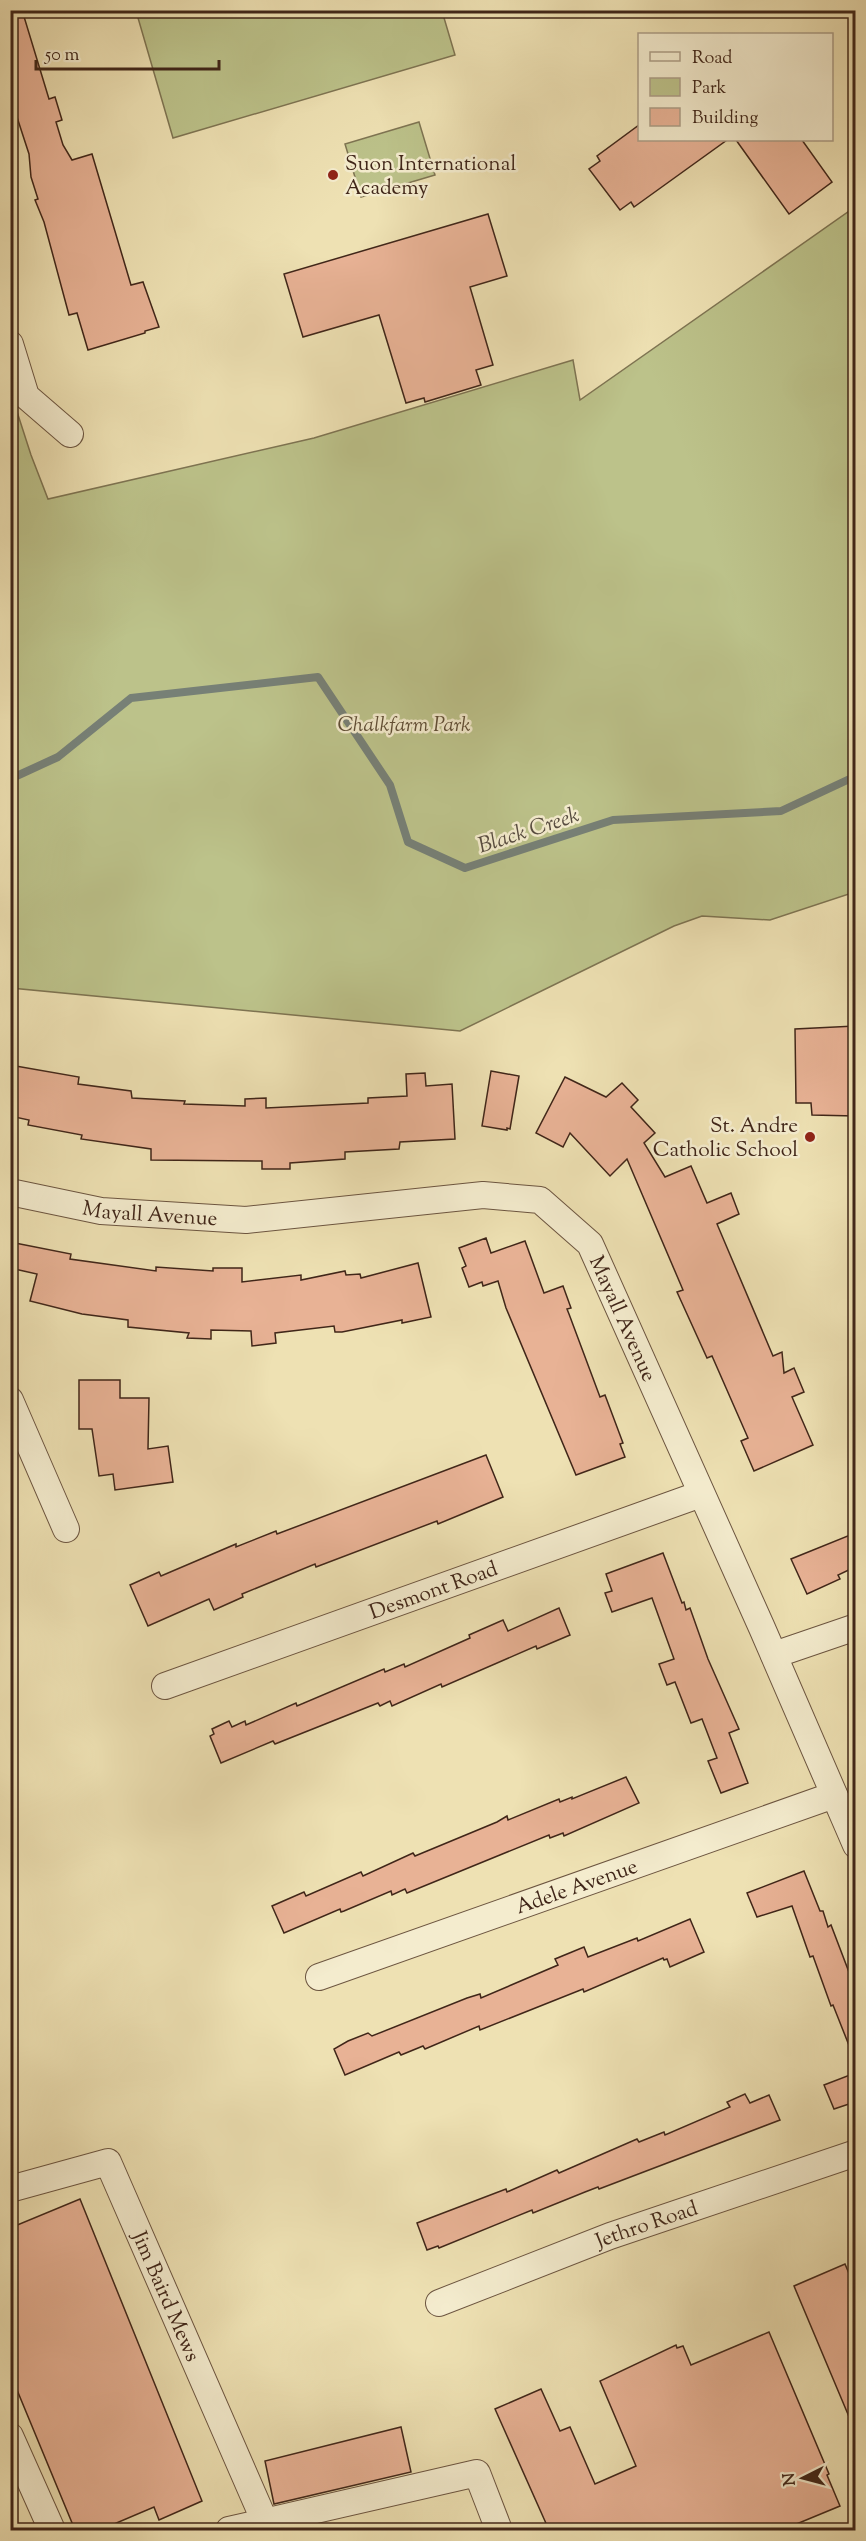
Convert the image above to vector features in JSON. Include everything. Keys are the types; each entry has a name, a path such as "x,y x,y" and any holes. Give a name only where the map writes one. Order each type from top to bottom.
{"street":[{"path":"10,344 26,396 70,434"},
{"name":"Mayall Avenue","path":"10,1192 101,1211 246,1220 483,1195 540,1200 590,1244 774,1655 855,1845"},
{"path":"10,1400 66,1529"},
{"name":"Desmont Road","path":"165,1686 701,1494"},
{"path":"774,1655 855,1627"},
{"name":"Adele Avenue","path":"319,1977 834,1795"},
{"name":"Jethro Road","path":"439,2303 610,2236 855,2153"},
{"name":"Jim Baird Mews","path":"10,2189 108,2162 265,2522"},
{"path":"10,2436 52,2530"},
{"path":"229,2530 477,2472 499,2530"}],"green space":[{"path":"136,11 442,11 455,55 173,138"},
{"path":"419,122 435,175 361,197 345,144"},
{"name":"Chalkfarm Park","path":"855,207 855,892 770,920 702,916 674,926 460,1031 11,988 10,390 48,499 314,438 573,360 580,400"}],"building":[{"path":"10,10 22,10 49,99 55,97 62,120 56,122 63,145 72,160 92,154 131,285 143,282 159,327 88,350 77,313 69,315 44,222 35,200 38,199 31,177 29,154 15,111 13,90 10,91"},
{"path":"638,126 638,141 726,141 634,207 631,202 620,210 589,169 600,161 597,156"},
{"path":"737,141 803,141 832,182 789,214"},
{"path":"488,214 507,276 470,287 493,365 476,370 481,385 425,402 424,398 406,403 379,315 303,337 284,274"},
{"path":"855,1026 855,1116 812,1115 811,1103 796,1103 795,1029"},
{"path":"10,1065 79,1077 78,1084 131,1091 132,1098 185,1101 184,1104 245,1106 245,1099 266,1098 266,1108 368,1103 368,1098 407,1096 406,1074 425,1073 426,1086 452,1084 455,1139 400,1142 399,1149 345,1152 345,1159 290,1163 290,1169 262,1169 262,1161 151,1160 151,1149 81,1139 82,1135 28,1125 29,1120 10,1116"},
{"path":"491,1071 519,1076 510,1129 507,1128 507,1130 482,1126"},
{"path":"565,1077 606,1097 622,1083 638,1100 631,1107 655,1133 644,1143 665,1177 691,1166 707,1203 731,1193 739,1214 717,1224 773,1356 782,1352 784,1373 794,1368 804,1392 792,1397 813,1445 754,1471 741,1441 748,1438 712,1356 707,1358 677,1292 683,1290 627,1159 610,1176 570,1133 563,1147 536,1133"},
{"path":"486,1238 491,1253 525,1241 544,1293 563,1286 571,1308 567,1309 600,1397 605,1395 623,1443 620,1444 625,1457 576,1475 506,1308 498,1281 483,1286 482,1282 469,1287 462,1268 466,1266 459,1248"},
{"path":"10,1242 71,1254 70,1259 156,1271 156,1267 213,1271 213,1268 242,1268 242,1282 301,1275 301,1280 345,1271 346,1275 360,1274 361,1278 418,1263 431,1317 402,1323 402,1320 342,1332 335,1332 334,1326 275,1333 276,1343 252,1346 251,1331 211,1330 211,1339 187,1338 189,1333 128,1327 128,1320 82,1314 30,1301 37,1274 10,1268"},
{"path":"79,1380 120,1380 120,1398 149,1398 148,1449 168,1446 173,1482 115,1490 113,1474 99,1476 92,1429 79,1429"},
{"path":"486,1455 503,1497 438,1524 437,1521 316,1567 315,1564 242,1594 243,1597 214,1610 209,1599 148,1626 130,1585 159,1572 161,1576 236,1544 236,1547 276,1531 277,1534"},
{"path":"855,1533 855,1567 838,1575 840,1579 807,1594 791,1559"},
{"path":"663,1553 682,1603 684,1602 686,1610 690,1608 708,1659 739,1729 729,1733 748,1783 721,1793 708,1761 717,1758 702,1719 691,1723 675,1682 667,1685 659,1664 674,1659 652,1598 612,1612 605,1593 612,1591 606,1574"},
{"path":"559,1608 570,1635 537,1649 536,1646 392,1706 390,1701 380,1706 378,1703 275,1744 273,1741 221,1763 210,1736 214,1734 212,1729 229,1721 232,1727 245,1721 246,1725 384,1669 385,1672 404,1664 405,1667 470,1638 469,1635 503,1620 508,1631"},
{"path":"626,1777 639,1803 564,1836 563,1833 550,1838 549,1835 407,1893 405,1889 392,1895 391,1891 344,1911 341,1912 340,1909 284,1933 272,1906 304,1892 306,1896 361,1872 363,1876 413,1853 415,1856 507,1816 508,1820 559,1799 560,1802 572,1797 572,1799"},
{"path":"804,1871 828,1927 831,1925 855,1988 855,2058 833,2005 831,2006 813,1956 810,1957 792,1906 757,1917 747,1893"},
{"path":"690,1919 704,1952 670,1967 667,1959 663,1958 584,1992 583,1989 480,2030 479,2026 425,2049 423,2046 401,2055 399,2052 345,2075 334,2049 368,2033 372,2036 467,1998 480,1994 481,1998 558,1965 555,1959 584,1947 588,1957 637,1938 638,1941"},
{"path":"855,2073 855,2102 834,2109 824,2085"},
{"path":"745,2094 750,2103 769,2095 780,2120 533,2213 532,2210 439,2248 438,2246 427,2250 417,2223 506,2189 507,2192 557,2170 559,2173 637,2139 639,2142 664,2132 665,2135 730,2107 727,2102"},
{"path":"80,2199 202,2501 159,2520 154,2507 100,2530 75,2530 10,2373 10,2228"},
{"path":"845,2264 855,2288 855,2431 794,2286"},
{"path":"769,2332 829,2474 827,2475 840,2506 782,2530 549,2530 495,2409 541,2389 560,2431 570,2427 595,2484 636,2466 600,2381 676,2345 677,2348 683,2346 691,2365"},
{"path":"401,2427 411,2472 274,2504 265,2461"}],"waterway":[{"name":"Black Creek","path":"10,779 58,757 131,698 318,677 390,785 408,842 465,868 613,820 781,811 856,776"}],"place":[{"name":"Suon International Academy","path":"333,175"},
{"name":"St. Andre Catholic School","path":"810,1137"}]}
